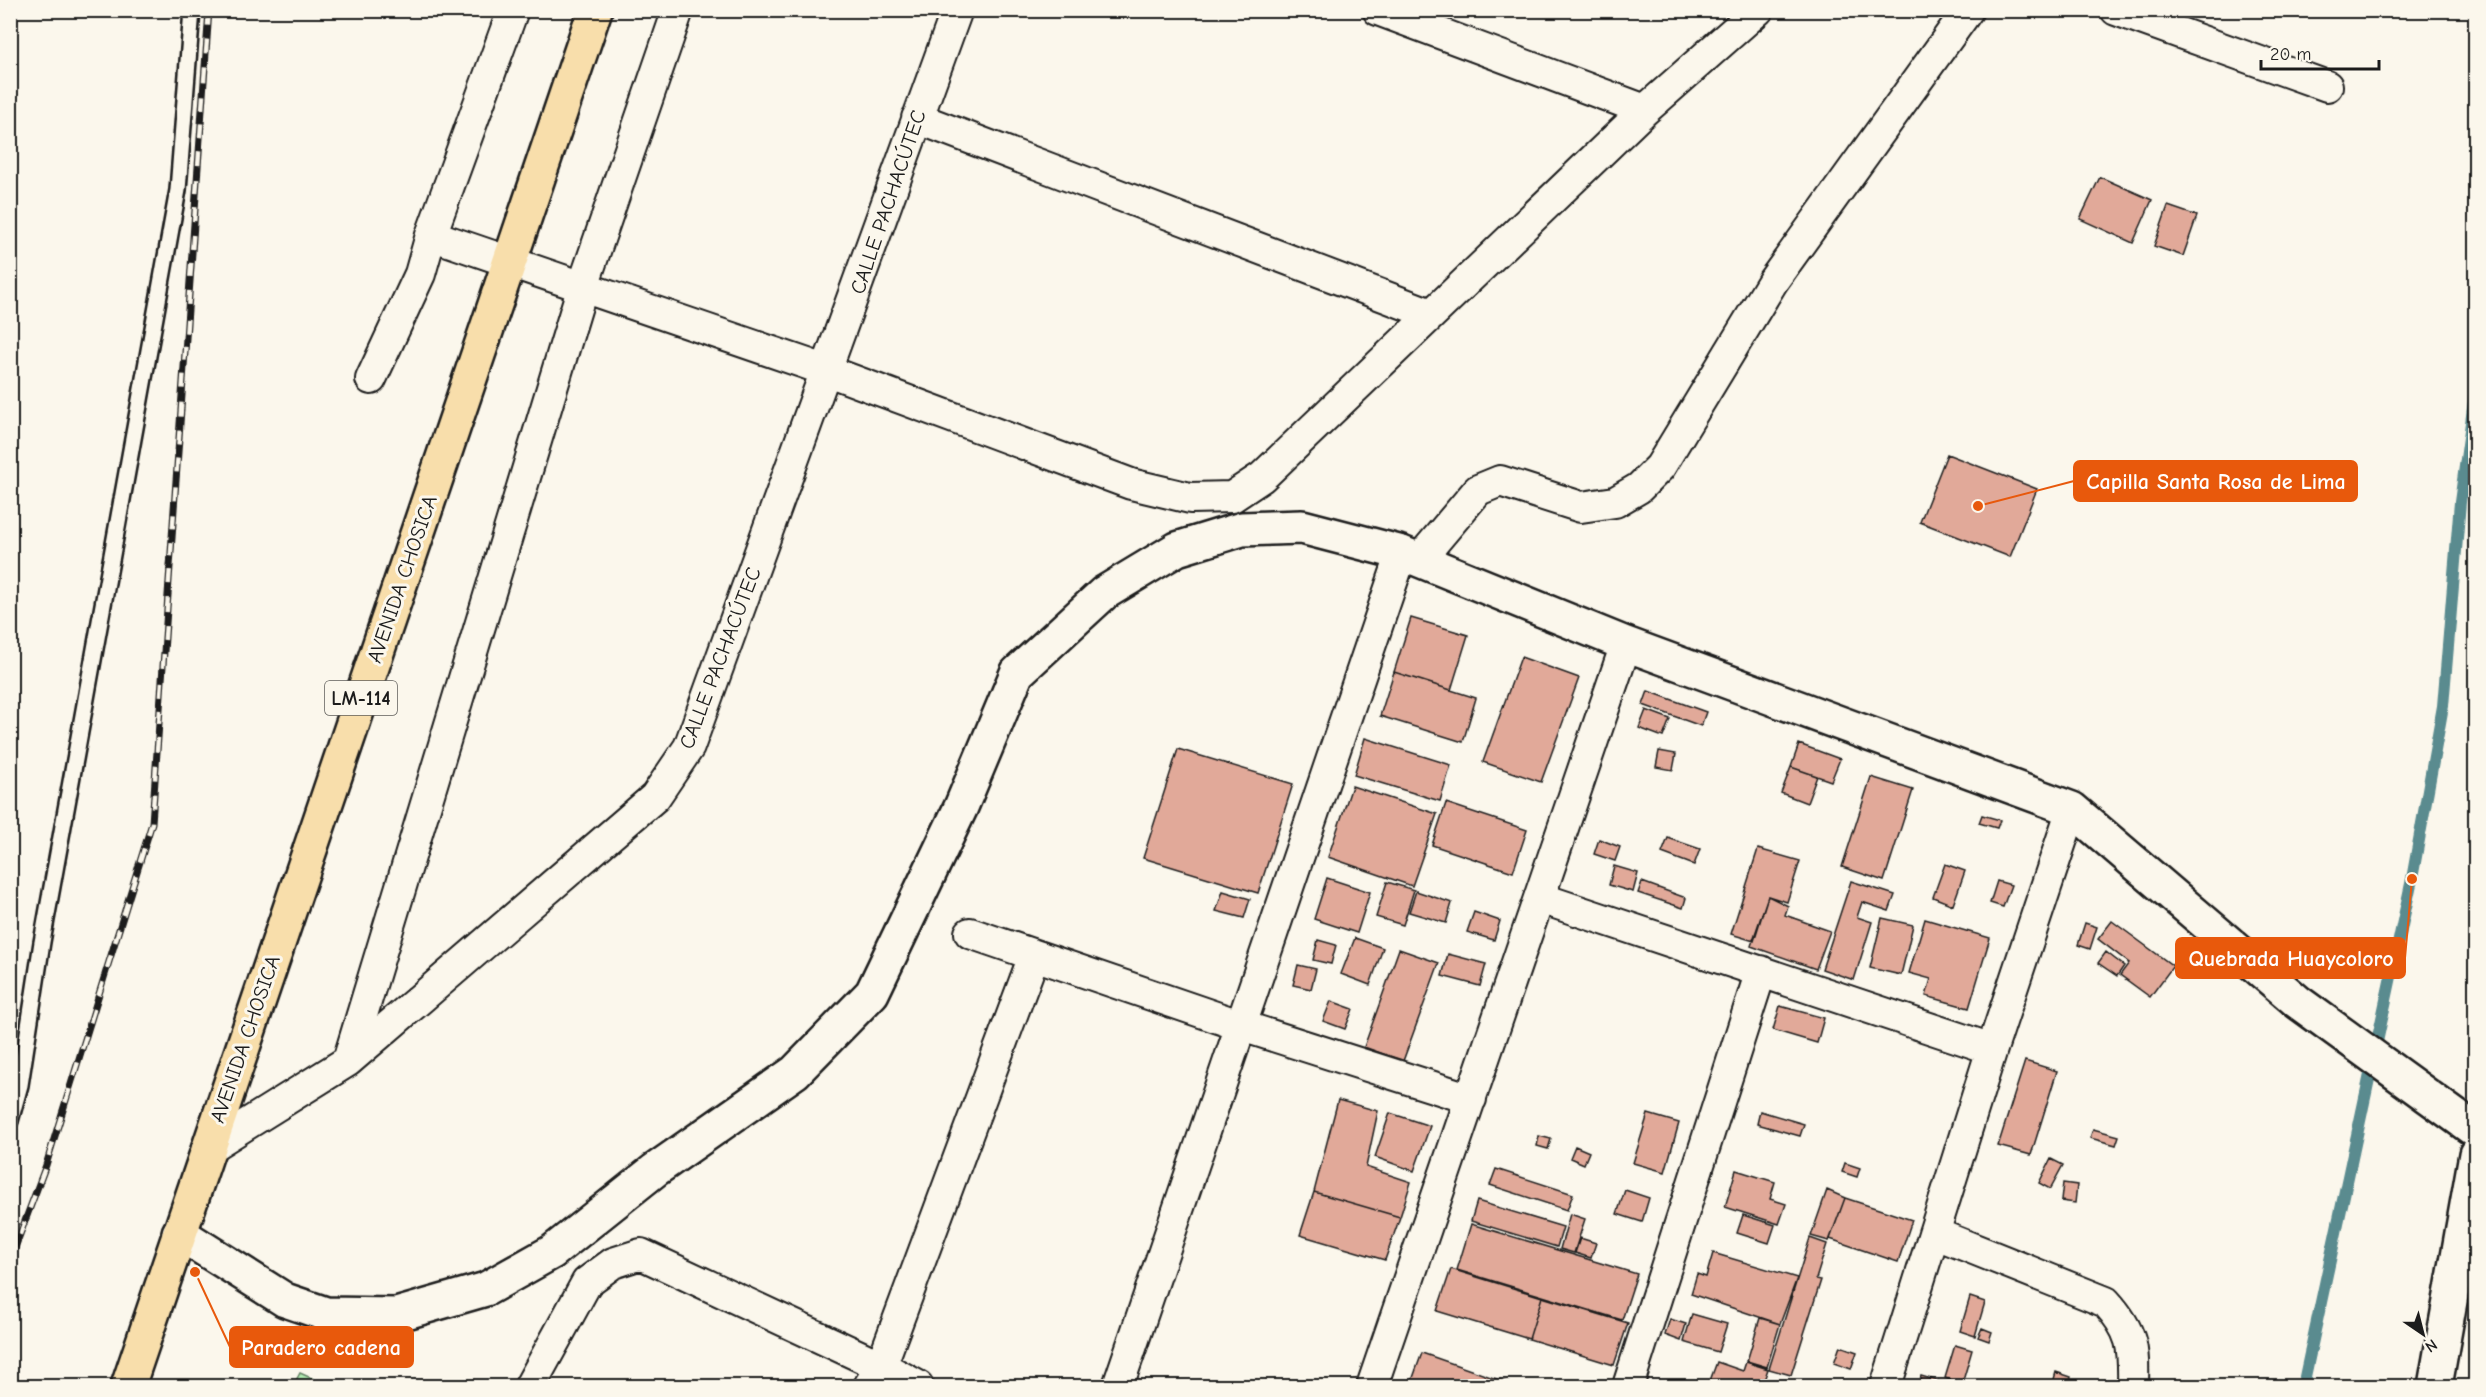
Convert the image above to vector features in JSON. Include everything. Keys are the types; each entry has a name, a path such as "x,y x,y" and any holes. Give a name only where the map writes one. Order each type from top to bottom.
{"main road":[{"name":"AVENIDA CHOSICA","path":"128,1386 595,10"}],"street":[{"path":"371,379 420,274 431,235 513,10"},
{"path":"348,1061 583,286 678,10"},
{"name":"CALLE PACHACÚTEC","path":"207,1149 348,1061 655,797 684,755 694,736 828,371 957,10"},
{"path":"1378,10 1645,110"},
{"path":"431,235 510,260 828,371 1131,484 1190,498 1232,497 1262,477 1645,110 1758,10"},
{"path":"1118,1386 1242,1026 1410,556 1478,490 1500,482 1581,507 1615,502 1639,488 1659,467 1773,281 1968,10"},
{"path":"2116,10 2327,86"},
{"path":"917,118 1431,314"},
{"path":"179,1233 285,1300 326,1314 396,1315 486,1288 552,1252 655,1170 795,1072 872,993 961,807 1017,673 1104,592 1177,549 1242,530 1302,527 1410,556 1626,644 2072,809 2298,1002 2475,1131"},
{"path":"1372,1386 1626,644"},
{"path":"1886,1386 1992,1049 2072,809"},
{"path":"1540,898 1992,1049"},
{"path":"970,933 1242,1026 1471,1099"},
{"path":"875,1376 1034,956"},
{"path":"1628,1386 1761,971"},
{"path":"2435,1386 2475,1154"},
{"path":"1934,1233 2106,1302 2124,1322 2134,1353 2133,1386"},
{"path":"530,1386 587,1282 613,1263 641,1254 875,1376 918,1386"}],"lane":[{"path":"10,1121 20,1085 42,942 178,190 192,10"}],"green space":[{"path":"300,1373 329,1386 293,1386"}],"building":[{"path":"2100,177 2152,200 2133,243 2080,219"},
{"path":"2168,206 2197,216 2183,256 2154,246"},
{"path":"1947,454 2037,489 2010,557 1920,522"},
{"path":"1411,618 1468,635 1451,690 1394,672"},
{"path":"1521,657 1579,678 1541,782 1483,762"},
{"path":"1394,672 1476,698 1463,742 1380,716"},
{"path":"1648,691 1706,712 1701,726 1643,705"},
{"path":"1646,710 1670,719 1663,737 1639,728"},
{"path":"1365,738 1451,765 1440,801 1354,775"},
{"path":"1799,744 1840,759 1831,781 1791,767"},
{"path":"1178,749 1293,784 1258,893 1143,858"},
{"path":"1659,751 1676,754 1673,770 1656,767"},
{"path":"1791,767 1817,776 1807,803 1781,793"},
{"path":"1871,777 1913,790 1884,881 1842,867"},
{"path":"1352,786 1437,814 1412,886 1328,857"},
{"path":"1446,803 1527,830 1513,872 1432,845"},
{"path":"1982,815 2000,820 1997,828 1979,823"},
{"path":"1668,838 1700,849 1694,865 1662,853"},
{"path":"1599,839 1620,847 1615,861 1594,854"},
{"path":"1758,849 1800,861 1787,902 1768,896 1754,941 1731,934"},
{"path":"1945,864 1965,871 1953,905 1933,897"},
{"path":"1614,866 1638,873 1633,892 1609,885"},
{"path":"1327,878 1370,892 1357,933 1314,919"},
{"path":"1851,881 1895,895 1889,911 1862,902 1857,917 1872,922 1854,980 1822,969"},
{"path":"1997,881 2011,885 2003,907 1990,903"},
{"path":"1387,882 1414,890 1403,925 1376,917"},
{"path":"1642,882 1686,898 1683,908 1638,893"},
{"path":"1223,891 1250,899 1244,918 1216,911"},
{"path":"1416,891 1452,903 1446,923 1409,912"},
{"path":"1768,896 1788,906 1785,915 1830,931 1816,969 1751,946"},
{"path":"1474,912 1500,921 1494,940 1467,932"},
{"path":"1882,918 1913,925 1901,975 1870,968"},
{"path":"1925,919 1990,938 1969,1008 1926,996 1931,979 1909,973"},
{"path":"2112,921 2173,966 2150,997 2120,975 2129,963 2098,939"},
{"path":"2085,923 2097,927 2090,949 2078,945"},
{"path":"1355,938 1383,948 1370,985 1341,974"},
{"path":"1318,940 1336,945 1331,964 1313,960"},
{"path":"1399,949 1439,963 1403,1061 1364,1047"},
{"path":"2106,952 2124,966 2117,976 2098,963"},
{"path":"1448,954 1486,964 1480,986 1442,976"},
{"path":"1298,965 1316,969 1311,989 1293,985"},
{"path":"1331,1001 1353,1009 1345,1029 1323,1021"},
{"path":"1780,1006 1824,1018 1817,1043 1773,1030"},
{"path":"2025,1061 2057,1071 2031,1155 1998,1146"},
{"path":"1338,1100 1378,1111 1366,1167 1411,1182 1400,1217 1314,1192"},
{"path":"1760,1111 1804,1124 1800,1136 1757,1124"},
{"path":"1390,1113 1430,1126 1414,1171 1375,1157"},
{"path":"1648,1114 1679,1123 1665,1172 1633,1163"},
{"path":"2093,1129 2119,1136 2116,1145 2090,1138"},
{"path":"1539,1136 1551,1139 1548,1149 1537,1146"},
{"path":"1575,1146 1589,1152 1584,1164 1570,1158"},
{"path":"2051,1159 2063,1165 2050,1189 2039,1183"},
{"path":"1845,1163 1860,1168 1857,1177 1842,1172"},
{"path":"1496,1169 1573,1194 1567,1210 1490,1185"},
{"path":"1736,1170 1775,1182 1770,1199 1786,1204 1779,1224 1725,1207"},
{"path":"2063,1183 2077,1185 2075,1203 2061,1201"},
{"path":"1625,1190 1649,1198 1642,1222 1617,1214"},
{"path":"1827,1190 1845,1198 1829,1241 1811,1236"},
{"path":"1314,1192 1400,1217 1385,1260 1300,1235"},
{"path":"1845,1198 1912,1220 1898,1262 1830,1239"},
{"path":"1477,1201 1563,1227 1557,1247 1471,1221"},
{"path":"1570,1214 1585,1219 1574,1253 1560,1249"},
{"path":"1743,1215 1775,1225 1769,1243 1737,1233"},
{"path":"1471,1224 1637,1274 1622,1320 1457,1270"},
{"path":"1580,1238 1596,1243 1591,1258 1575,1253"},
{"path":"1810,1238 1827,1244 1816,1279 1821,1280 1791,1375 1769,1369"},
{"path":"1713,1253 1797,1278 1780,1324 1691,1294 1697,1274 1706,1277"},
{"path":"1451,1269 1542,1297 1529,1339 1437,1311"},
{"path":"1542,1297 1628,1323 1614,1365 1529,1339"},
{"path":"1970,1297 1985,1302 1975,1336 1960,1331"},
{"path":"1692,1314 1727,1324 1718,1352 1684,1342"},
{"path":"1760,1318 1780,1324 1767,1367 1747,1361"},
{"path":"1670,1319 1686,1324 1681,1341 1665,1335"},
{"path":"1982,1328 1992,1332 1989,1341 1978,1337"},
{"path":"1955,1345 1972,1350 1962,1384 1945,1378"},
{"path":"1840,1346 1857,1352 1851,1369 1834,1363"},
{"path":"1422,1353 1514,1385 1410,1386"},
{"path":"1717,1362 1743,1371 1746,1362 1768,1369 1762,1386 1708,1386"},
{"path":"2056,1372 2071,1377 2069,1386 2053,1383"},
{"path":"1921,1376 1945,1383 1943,1386 1918,1386"},
{"path":"1792,1381 1811,1386 1790,1386"}],"waterway":[{"path":"2303,1386 2412,879 2443,706 2460,502 2476,387"}],"railway":[{"path":"10,1261 46,1165 152,823 209,10"}],"place":[{"name":"Capilla Santa Rosa de Lima","path":"1978,506"},
{"name":"Quebrada Huaycoloro","path":"2412,879"},
{"name":"Paradero cadena","path":"195,1272"}]}
